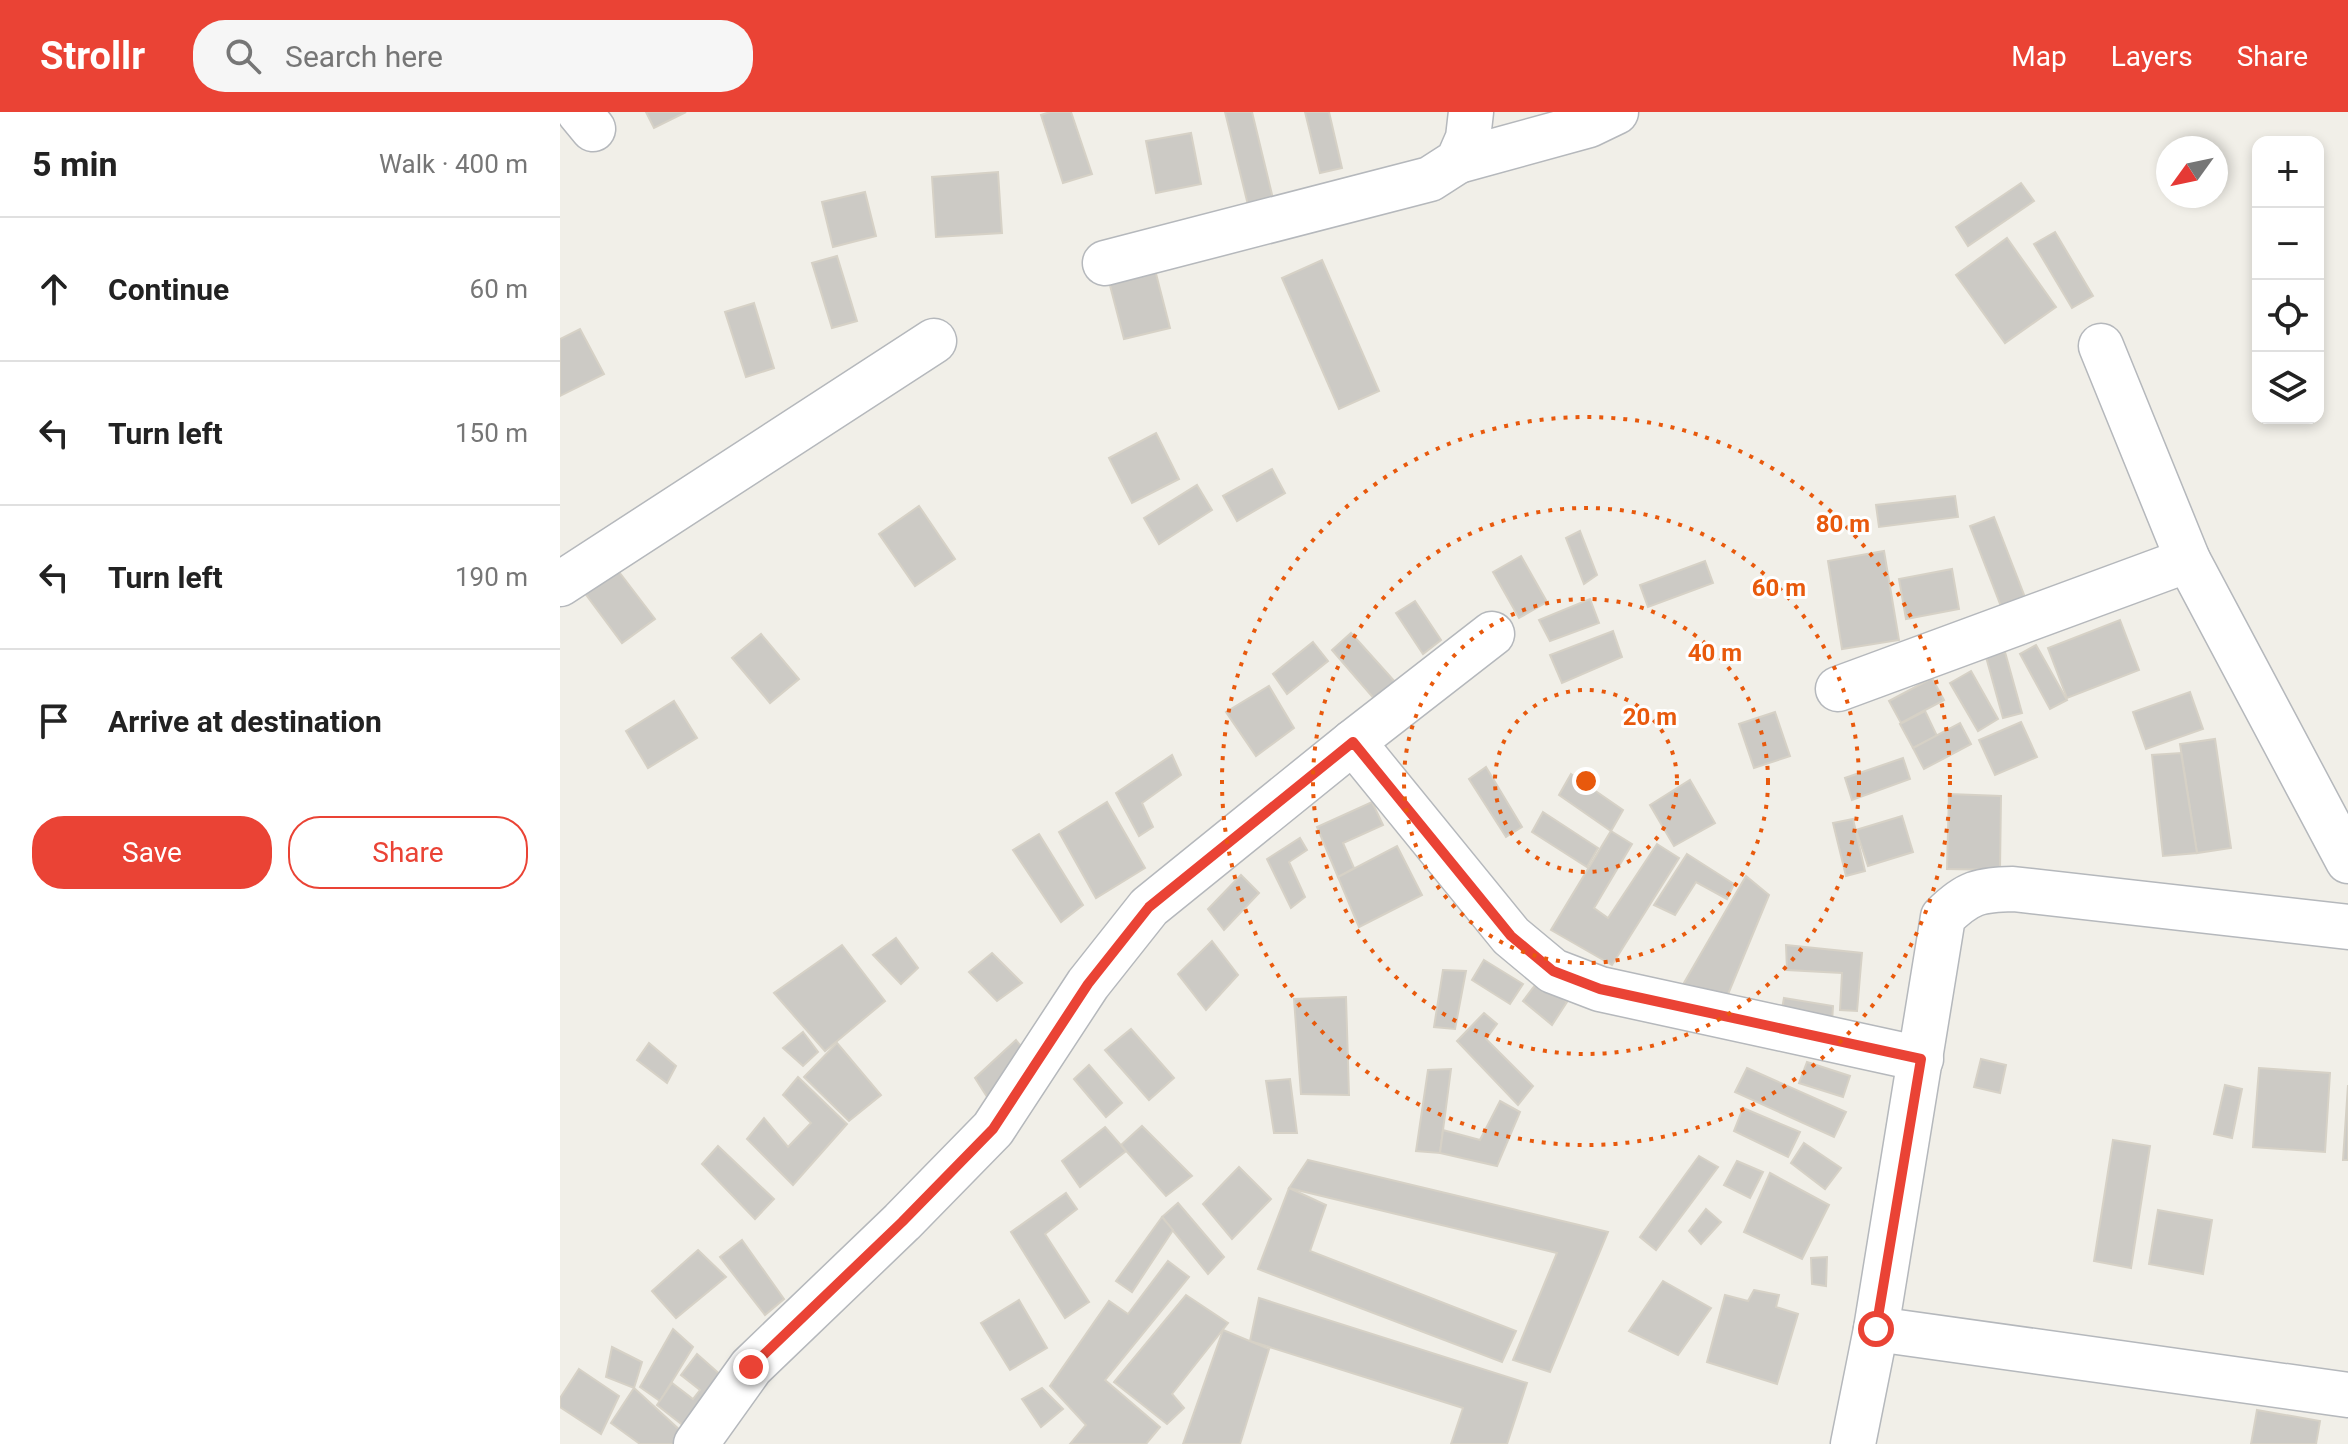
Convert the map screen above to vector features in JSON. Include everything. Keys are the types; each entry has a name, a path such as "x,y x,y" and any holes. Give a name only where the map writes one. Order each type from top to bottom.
{"street":[{"path":"1458,161 1468,138 1471,112"},
{"path":"1105,263 1430,179 1458,161 1589,125 1616,112"},
{"path":"560,584 934,341"},
{"path":"2101,346 2188,560 2348,861"},
{"path":"1838,689 2188,560"},
{"path":"696,1444 751,1367 902,1222 993,1129 1088,984 1149,907 1492,634"},
{"path":"1353,742 1511,936 1553,971 1600,989 1921,1059"},
{"path":"1853,1444 1876,1329 1943,917 1960,900 1979,890 2013,889 2348,927"},
{"path":"1876,1329 2348,1395"}],"building":[{"path":"646,112 686,112 654,128"},
{"path":"1071,112 1092,174 1063,183 1041,115"},
{"path":"1225,112 1252,112 1275,207 1250,213"},
{"path":"1305,112 1329,112 1342,168 1320,173"},
{"path":"1191,133 1201,184 1156,193 1146,141"},
{"path":"998,172 1002,233 936,237 932,177"},
{"path":"2021,183 2034,201 1968,246 1956,227"},
{"path":"865,192 876,236 833,247 822,202"},
{"path":"2055,232 2093,296 2072,308 2034,244"},
{"path":"2007,238 2056,307 2005,343 1956,275"},
{"path":"837,256 857,321 832,328 812,263"},
{"path":"1322,260 1379,391 1339,409 1282,278"},
{"path":"1153,262 1170,328 1124,339 1107,274"},
{"path":"754,303 774,368 746,377 725,312"},
{"path":"580,329 604,374 560,396 560,339"},
{"path":"1156,433 1179,479 1132,503 1109,458"},
{"path":"1272,469 1285,493 1237,521 1223,496"},
{"path":"1197,485 1212,510 1159,544 1144,518"},
{"path":"1955,496 1958,517 1879,527 1876,505"},
{"path":"919,506 955,559 915,586 879,534"},
{"path":"1994,517 2026,600 2002,609 1970,526"},
{"path":"1580,531 1597,575 1584,584 1566,538"},
{"path":"1884,551 1899,640 1842,649 1828,561"},
{"path":"1521,556 1547,602 1519,618 1493,572"},
{"path":"1705,561 1713,583 1648,607 1640,585"},
{"path":"616,568 655,619 622,643 584,592"},
{"path":"1952,569 1959,609 1906,619 1899,579"},
{"path":"1590,599 1599,623 1550,641 1539,620"},
{"path":"1415,601 1441,640 1423,654 1396,613"},
{"path":"2120,620 2139,670 2067,698 2048,648"},
{"path":"1613,631 1622,657 1562,683 1550,655"},
{"path":"1351,633 1396,683 1377,702 1332,650"},
{"path":"761,634 799,679 770,703 732,658"},
{"path":"1313,642 1328,661 1287,694 1273,674"},
{"path":"2036,645 2067,700 2050,709 2020,654"},
{"path":"2005,652 2022,713 2003,718 1986,657"},
{"path":"1971,671 1998,719 1978,731 1950,683"},
{"path":"1932,678 1944,700 1901,723 1889,701"},
{"path":"1269,686 1294,728 1256,756 1226,712"},
{"path":"2190,692 2203,729 2146,749 2133,712"},
{"path":"674,701 697,738 648,768 626,731"},
{"path":"1925,711 1937,736 1913,748 1900,724"},
{"path":"1775,712 1790,756 1754,768 1739,724"},
{"path":"2021,722 2037,757 1995,775 1979,740"},
{"path":"1960,723 1971,744 1924,769 1913,748"},
{"path":"2215,739 2231,848 2197,853 2180,744"},
{"path":"2181,753 2197,853 2163,856 2152,755"},
{"path":"1172,755 1181,775 1142,803 1153,827 1139,836 1116,793"},
{"path":"1903,758 1910,779 1852,800 1845,778"},
{"path":"1486,767 1522,827 1506,837 1469,779"},
{"path":"1571,774 1623,810 1611,831 1559,795"},
{"path":"1690,780 1715,823 1674,846 1650,805"},
{"path":"1949,794 2001,796 2000,870 1947,869"},
{"path":"1107,802 1145,868 1096,898 1059,832"},
{"path":"1372,802 1383,825 1343,843 1354,868 1338,877 1317,827"},
{"path":"1543,812 1598,848 1587,867 1532,832"},
{"path":"1902,816 1913,852 1868,866 1856,830"},
{"path":"1853,819 1865,871 1846,876 1833,823"},
{"path":"1611,831 1632,844 1594,908 1608,918 1657,844 1679,858 1612,965 1551,930"},
{"path":"1039,834 1083,905 1061,922 1013,850"},
{"path":"1300,838 1307,850 1289,862 1305,897 1291,908 1267,859"},
{"path":"1397,846 1422,895 1359,927 1338,877"},
{"path":"1687,854 1734,884 1727,899 1696,882 1675,915 1654,905"},
{"path":"1241,875 1259,893 1224,930 1208,909"},
{"path":"1746,876 1769,895 1724,1004 1681,988"},
{"path":"896,938 918,968 901,984 873,955"},
{"path":"1212,941 1238,975 1206,1010 1178,974"},
{"path":"842,945 885,1001 825,1051 774,993"},
{"path":"1786,945 1862,953 1857,1011 1840,1010 1842,973 1787,970"},
{"path":"992,953 1022,983 997,1001 969,972"},
{"path":"1484,960 1523,984 1510,1004 1472,980"},
{"path":"1443,970 1466,971 1455,1029 1434,1027"},
{"path":"1539,980 1567,1002 1552,1025 1523,1001"},
{"path":"1346,997 1349,1095 1301,1094 1294,999"},
{"path":"1784,998 1833,1006 1832,1023 1781,1014"},
{"path":"1484,1013 1497,1024 1486,1039 1533,1086 1518,1105 1457,1041"},
{"path":"1131,1029 1174,1078 1149,1100 1105,1050"},
{"path":"803,1032 818,1052 803,1066 783,1048"},
{"path":"1016,1040 1032,1060 989,1100 975,1078"},
{"path":"649,1043 676,1066 667,1083 637,1060"},
{"path":"837,1043 881,1095 849,1121 804,1077"},
{"path":"1981,1059 2006,1065 2000,1093 1974,1087"},
{"path":"1807,1062 1850,1076 1843,1097 1799,1083"},
{"path":"1089,1065 1122,1103 1106,1117 1074,1079"},
{"path":"1747,1068 1846,1112 1834,1137 1735,1092"},
{"path":"2259,1068 2330,1073 2325,1152 2253,1147"},
{"path":"1451,1069 1440,1153 1416,1151 1428,1070"},
{"path":"798,1077 847,1124 793,1185 747,1139 764,1118 788,1147 811,1123 783,1095"},
{"path":"1290,1079 1297,1133 1274,1133 1266,1081"},
{"path":"2225,1085 2242,1089 2232,1138 2214,1134"},
{"path":"2348,1085 2348,1160 2343,1160"},
{"path":"1500,1101 1520,1112 1497,1166 1440,1153 1443,1130 1480,1140"},
{"path":"1743,1108 1800,1132 1788,1157 1734,1131"},
{"path":"1142,1126 1192,1176 1166,1196 1121,1145"},
{"path":"1105,1127 1126,1151 1080,1187 1062,1161"},
{"path":"2113,1140 2150,1146 2131,1268 2094,1261"},
{"path":"1804,1143 1841,1168 1825,1189 1791,1163"},
{"path":"718,1146 774,1199 755,1219 702,1164"},
{"path":"1699,1156 1718,1167 1656,1250 1640,1237"},
{"path":"1308,1160 1608,1232 1550,1372 1513,1360 1557,1253 1289,1188"},
{"path":"1737,1161 1763,1172 1750,1198 1724,1185"},
{"path":"1239,1167 1271,1199 1232,1239 1203,1204"},
{"path":"1770,1173 1829,1205 1802,1259 1744,1232"},
{"path":"1289,1188 1326,1205 1310,1251 1516,1331 1502,1362 1258,1269"},
{"path":"1066,1193 1077,1209 1045,1234 1089,1302 1065,1318 1011,1232"},
{"path":"1178,1203 1224,1257 1208,1274 1162,1217"},
{"path":"1706,1209 1721,1222 1701,1244 1689,1231"},
{"path":"2158,1210 2212,1220 2203,1274 2149,1264"},
{"path":"1162,1217 1173,1230 1132,1292 1116,1281"},
{"path":"742,1240 784,1299 765,1315 720,1257"},
{"path":"698,1250 726,1277 676,1318 652,1291"},
{"path":"1827,1257 1826,1286 1812,1284 1811,1258"},
{"path":"1168,1261 1189,1277 1105,1380 1160,1427 1146,1444 1070,1444 1086,1425 1050,1386 1109,1301 1128,1314"},
{"path":"1663,1281 1711,1308 1678,1355 1629,1331"},
{"path":"1754,1290 1779,1295 1776,1307 1798,1314 1777,1384 1707,1362 1725,1295 1748,1301"},
{"path":"1186,1295 1228,1323 1172,1394 1184,1408 1167,1424 1114,1382"},
{"path":"1259,1298 1527,1383 1507,1444 1451,1444 1463,1408 1250,1341"},
{"path":"1019,1300 1047,1348 1010,1370 981,1323"},
{"path":"673,1329 693,1347 660,1401 640,1387"},
{"path":"1223,1330 1269,1349 1240,1444 1183,1444"},
{"path":"612,1347 642,1362 634,1388 606,1377"},
{"path":"697,1354 733,1386 698,1437 657,1405 672,1383 693,1399 700,1390 681,1375"},
{"path":"579,1369 619,1396 601,1434 560,1407 560,1398"},
{"path":"634,1388 683,1433 675,1444 640,1444 611,1423"},
{"path":"1042,1388 1063,1409 1041,1427 1022,1399"},
{"path":"2257,1410 2320,1421 2316,1444 2251,1444"}],"route":[{"path":"751,1367 902,1222 993,1129 1088,984 1149,907 1353,742 1511,936 1553,971 1600,989 1921,1059 1876,1329"}]}
